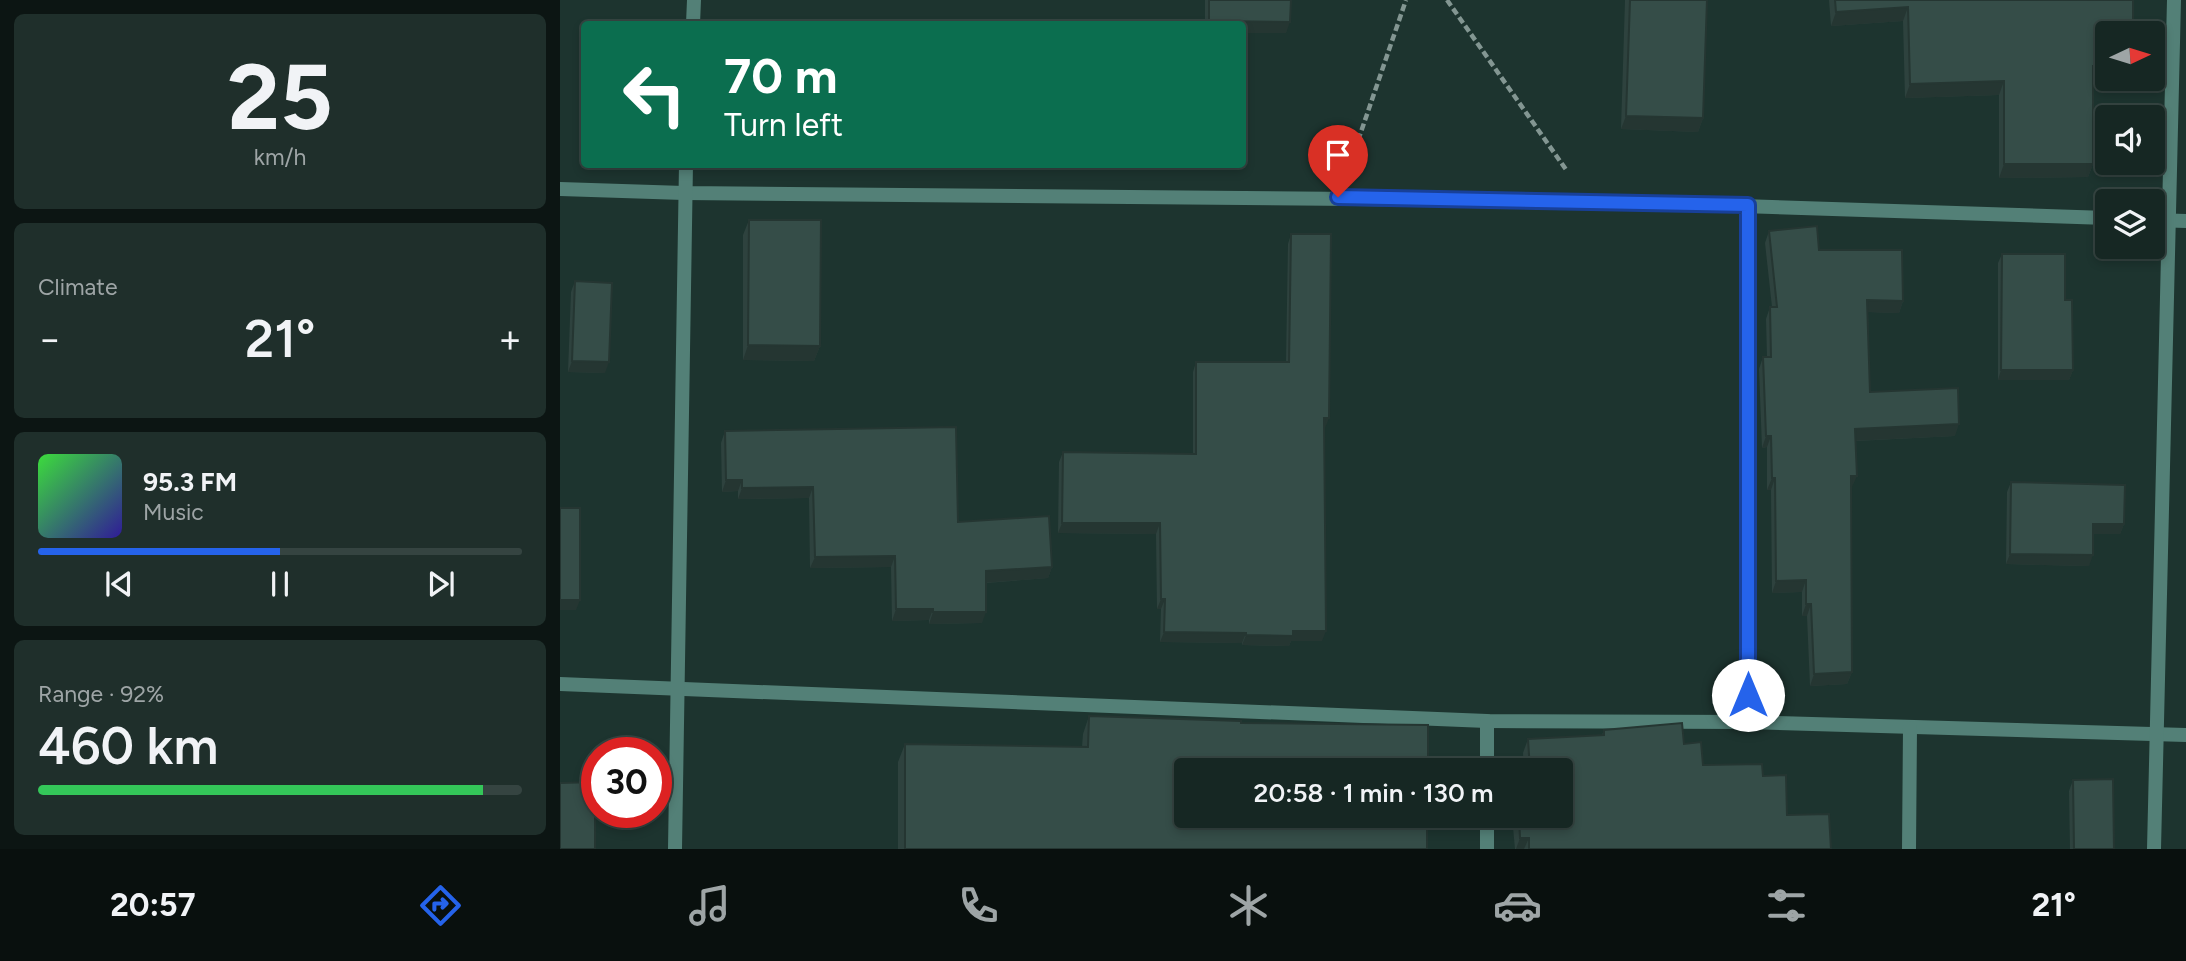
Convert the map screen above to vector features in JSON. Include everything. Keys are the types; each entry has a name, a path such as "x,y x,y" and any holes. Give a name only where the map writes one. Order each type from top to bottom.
{"street":[{"path":"693,21 694,0"},
{"path":"2154,849 2174,0"},
{"path":"675,849 686,168"},
{"path":"560,189 684,193 1588,201 2095,218"},
{"path":"1748,205 1748,722"},
{"path":"2165,220 2186,221"},
{"path":"560,684 1487,721 1748,722 1910,729 2186,735"},
{"path":"1487,721 1487,758"},
{"path":"1909,849 1910,729"},
{"path":"1487,828 1487,849"}],"path":[{"path":"1338,197 1406,0"},
{"path":"1447,0 1588,201"}],"building":[{"path":"1209,0 1291,0 1290,22 1209,21"},
{"path":"1630,0 1707,0 1703,118 1626,116"},
{"path":"1835,0 2133,0 2133,21 2095,21 2093,164 2004,164 2004,81 1910,84 1908,7 1836,12"},
{"path":"749,220 821,220 820,346 748,345"},
{"path":"1817,226 1819,250 1902,250 1903,301 1867,300 1870,392 1958,388 1959,424 1855,429 1857,476 1851,476 1852,672 1814,674 1811,604 1806,604 1806,580 1776,581 1775,478 1772,478 1771,436 1766,436 1763,357 1771,357 1770,307 1777,307 1769,231"},
{"path":"1291,234 1331,234 1329,418 1324,418 1326,631 1293,631 1293,636 1164,632 1165,599 1161,599 1160,523 1062,523 1063,452 1196,454 1196,362 1289,362"},
{"path":"2002,254 2065,254 2065,300 2072,300 2073,370 2001,370"},
{"path":"575,281 612,283 609,362 572,361"},
{"path":"956,427 958,522 1049,516 1052,567 986,571 986,612 896,609 895,556 815,557 813,487 742,488 742,480 726,480 725,431"},
{"path":"2011,482 2125,485 2124,524 2093,524 2093,555 2010,554"},
{"path":"560,508 580,508 580,600 560,600"},
{"path":"1089,716 1241,723 1428,725 1428,758 1174,758 1174,828 1427,828 1427,849 905,849 905,744 1088,747"},
{"path":"1682,723 1684,744 1701,742 1703,765 1762,764 1763,776 1786,775 1787,815 1829,814 1831,849 1529,849 1529,838 1520,838 1520,828 1573,828 1573,758 1529,758 1528,739 1604,735 1604,730"},
{"path":"2113,779 2114,849 2074,849 2073,780"},
{"path":"581,782 581,828 595,828 595,849 560,849 560,783"}],"route":[{"path":"1338,197 1748,205 1748,695"}]}
